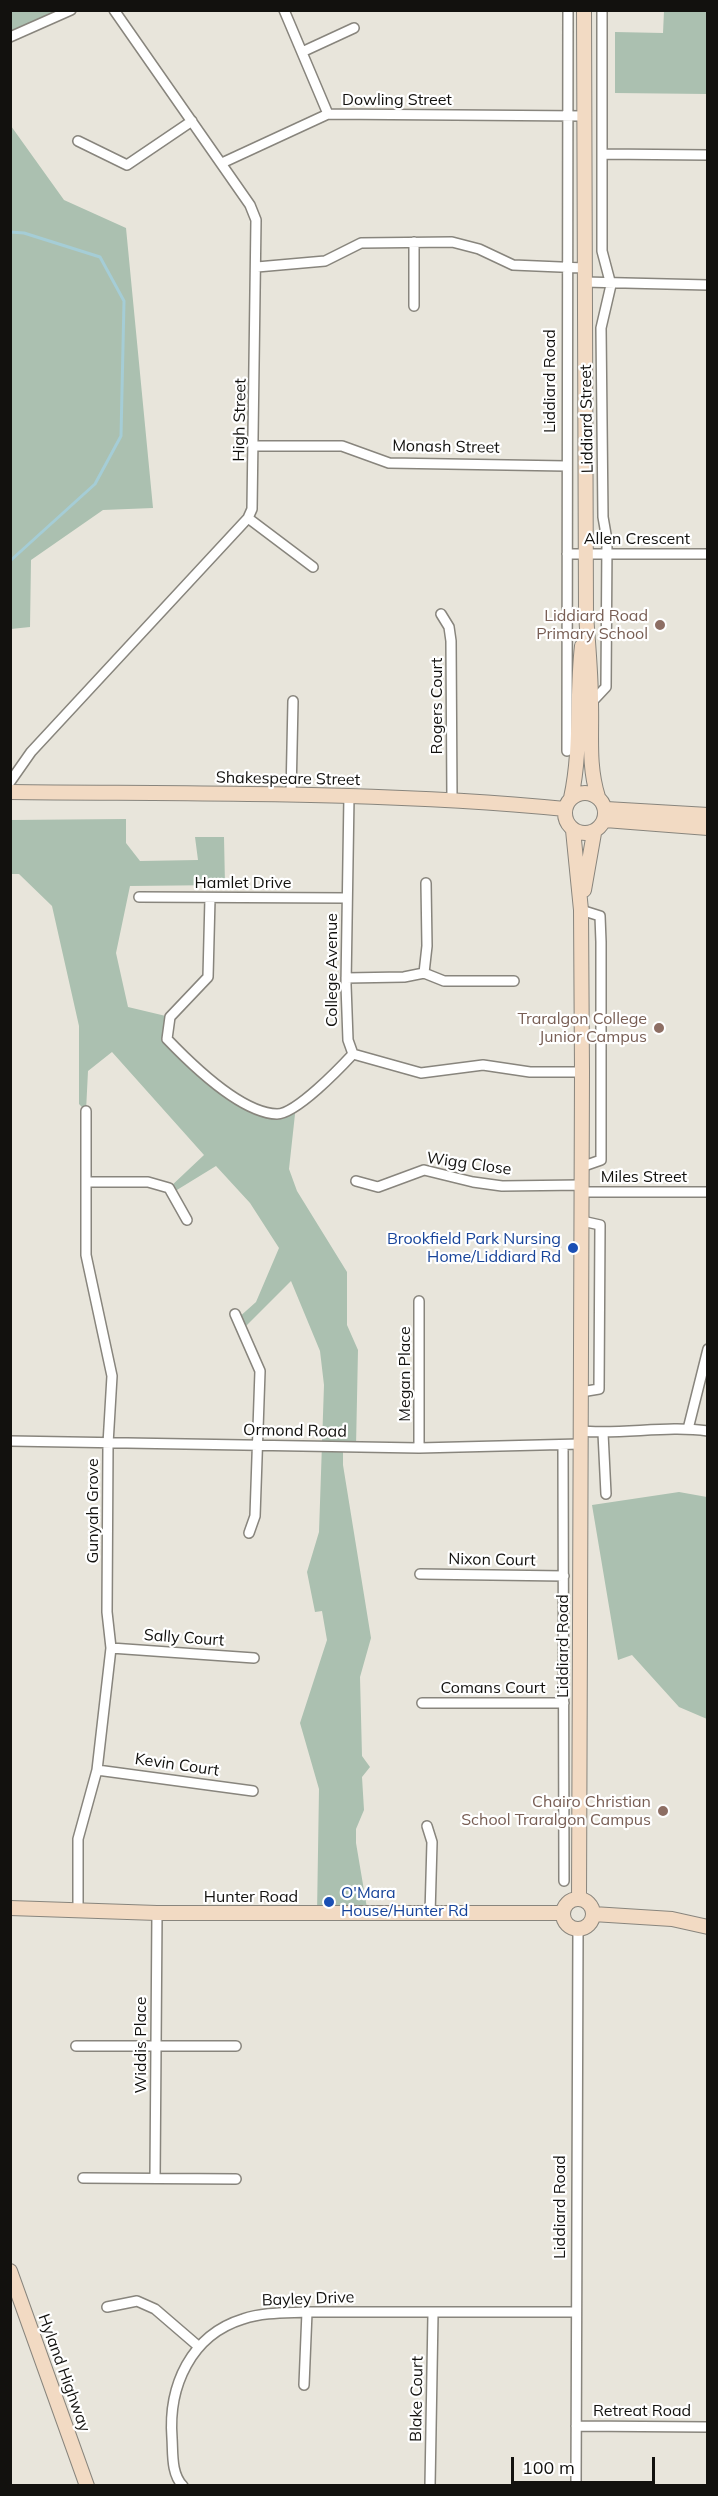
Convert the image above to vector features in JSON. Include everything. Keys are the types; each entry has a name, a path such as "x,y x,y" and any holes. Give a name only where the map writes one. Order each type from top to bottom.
{"street":[{"path":"10,37 70,10"},
{"name":"High Street","path":"114,10 222,163 250,205 256,220 255,446 252,508 248,518"},
{"path":"284,10 328,114"},
{"name":"Liddiard Road","path":"567,751 568,10"},
{"path":"584,10 586,614 591,703 591,765 603,808 594,833 573,830 565,819 577,769 579,673 586,614"},
{"path":"602,10 602,251 611,285"},
{"path":"302,52 354,27"},
{"name":"Dowling Street","path":"222,163 328,114 583,116"},
{"path":"78,141 127,165 192,121"},
{"path":"602,154 708,155"},
{"path":"414,242 414,306"},
{"path":"256,267 325,261 361,243 465,244 513,266 567,267 611,285 708,285"},
{"name":"Liddiard Street","path":"606,554 603,517 601,328 611,285"},
{"name":"Monash Street","path":"255,446 342,446 389,463 567,466"},
{"path":"10,782 31,752 248,518 313,567"},
{"name":"Allen Crescent","path":"567,554 708,554"},
{"path":"591,703 606,687 606,554"},
{"name":"Rogers Court","path":"441,614 449,627 451,641 452,800"},
{"path":"291,795 293,701"},
{"name":"Shakespeare Street","path":"10,792 349,796 568,804"},
{"path":"568,804 585,793 603,808 708,828"},
{"name":"College Avenue","path":"349,796 346,978 348,1040 353,1054"},
{"path":"603,808 708,815"},
{"name":"Liddiard Road","path":"573,830 581,910 582,1072 579,1899"},
{"name":"Liddiard Road","path":"581,910 594,833"},
{"path":"424,973 427,946 426,883"},
{"name":"Hamlet Drive","path":"138,897 347,898"},
{"path":"210,898 208,977 170,1017 167,1039 187,1060 228,1093 257,1108 278,1114 292,1108 321,1085 353,1054 422,1073 483,1065 530,1072 582,1072"},
{"path":"581,910 600,916 601,942 601,1160 581,1167"},
{"path":"346,978 404,977 424,973 444,981 514,981"},
{"name":"Gunyah Grove","path":"78,1911 78,1839 97,1770 111,1648 107,1612 108,1444 112,1376 86,1255 86,1111"},
{"name":"Wigg Close","path":"356,1181 378,1187 424,1170 473,1182 502,1186 581,1189"},
{"path":"86,1182 148,1182 169,1188 187,1220"},
{"name":"Miles Street","path":"581,1189 708,1192"},
{"name":"Megan Place","path":"419,1301 419,1448"},
{"path":"235,1314 260,1371 255,1516 249,1533"},
{"path":"688,1429 708,1349"},
{"name":"Ormond Road","path":"10,1441 419,1448 563,1446 580,1438 603,1433 688,1429 708,1431"},
{"path":"603,1433 606,1494"},
{"name":"Liddiard Road","path":"563,1446 564,1881"},
{"name":"Nixon Court","path":"420,1574 564,1576"},
{"name":"Sally Court","path":"111,1648 254,1658"},
{"name":"Comans Court","path":"422,1703 564,1703"},
{"name":"Kevin Court","path":"97,1770 253,1791"},
{"path":"427,1826 432,1842 430,1914"},
{"path":"579,1899 591,1905 593,1914 587,1926 578,1929 569,1926 564,1913 570,1901 579,1899"},
{"name":"Hunter Road","path":"10,1908 157,1913 564,1913"},
{"name":"Widdis Place","path":"155,2178 157,1913"},
{"path":"593,1914 672,1919 708,1927"},
{"name":"Liddiard Road","path":"576,2486 578,1929"},
{"path":"76,2046 236,2046"},
{"path":"83,2178 236,2179"},
{"name":"Hyland Highway","path":"10,2271 87,2486"},
{"path":"107,2307 137,2301 155,2309 198,2346 174,2391 170,2414 173,2464 183,2486"},
{"path":"304,2385 307,2312"},
{"name":"Bayley Drive","path":"198,2346 242,2319 268,2313 576,2312"},
{"name":"Blake Court","path":"430,2486 433,2314"},
{"name":"Retreat Road","path":"576,2426 708,2427"}],"green space":[{"path":"11,11 61,11 11,31"},
{"path":"664,11 707,11 707,94 615,93 615,32 663,33"},
{"path":"11,126 64,200 126,228 153,508 103,510 31,560 30,627 11,629"},
{"path":"126,819 126,843 140,861 198,860 195,837 224,837 225,885 130,886 116,953 128,1007 170,1017 166,1031 183,1057 257,1108 279,1111 296,1105 289,1169 297,1191 347,1272 347,1325 358,1350 356,1447 343,1447 343,1465 371,1638 360,1677 362,1756 370,1767 362,1777 364,1810 356,1829 356,1843 368,1914 317,1914 319,1789 300,1723 327,1640 322,1611 315,1612 307,1572 319,1532 324,1385 320,1351 291,1281 243,1329 237,1319 256,1302 279,1248 250,1203 216,1166 172,1193 169,1188 204,1155 112,1052 88,1071 86,1111 79,1104 79,1026 52,906 19,874 11,874 10,820"},
{"path":"679,1492 707,1497 707,1719 679,1707 632,1655 618,1660 592,1505"}],"waterway":[{"path":"10,232 24,233 100,257 124,301 121,436 95,484 10,561"}],"place":[{"name":"Liddiard Road Primary School","path":"660,625"},
{"name":"Traralgon College Junior Campus","path":"659,1028"},
{"name":"Brookfield Park Nursing Home/Liddiard Rd","path":"573,1248"},
{"name":"Chairo Christian School Traralgon Campus","path":"663,1811"},
{"name":"O'Mara House/Hunter Rd","path":"329,1902"}]}
